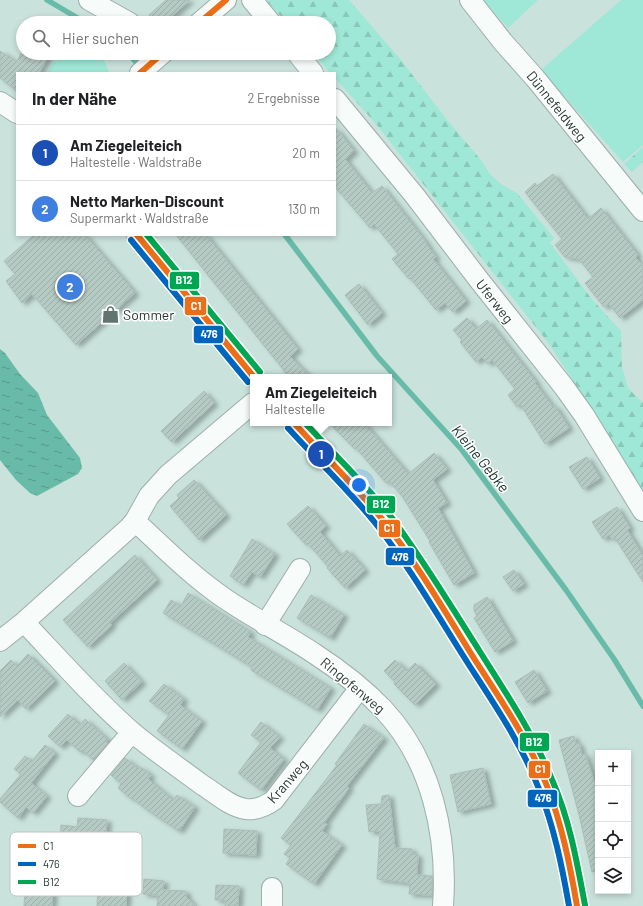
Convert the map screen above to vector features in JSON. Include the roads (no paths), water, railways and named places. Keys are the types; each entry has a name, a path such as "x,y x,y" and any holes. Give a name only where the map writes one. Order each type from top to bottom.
{"street":[{"path":"89,0 118,16"},
{"path":"207,16 226,0"},
{"path":"252,0 266,16"},
{"name":"Dünnefeldweg","path":"470,0 643,211"},
{"path":"141,72 155,60"},
{"path":"303,60 312,72"},
{"name":"Uferweg","path":"336,100 415,196 564,387 584,415 643,511"},
{"path":"0,102 16,112"},
{"path":"138,236 252,374"},
{"path":"0,641 24,622 123,533 135,521 150,496 168,475 250,406"},
{"path":"297,426 381,518 427,583 514,722 540,770 552,800 560,826 577,906"},
{"name":"Ringofenweg","path":"135,521 190,572 223,598 314,653 360,688 384,709 399,729 418,760 425,774 435,807 444,867 443,906"},
{"path":"266,625 300,569"},
{"name":"Kranweg","path":"24,622 90,692 132,732 180,769 220,797 246,809 260,808 266,806 274,800 360,688"},
{"path":"78,796 132,732"}],"water":[{"path":"0,349 5,353 20,374 38,393 47,415 80,458 82,468 78,474 37,496 30,493 16,480 0,460"}],"waterway":[{"name":"Kleine Gebke","path":"47,0 74,16"},
{"name":"Kleine Gebke","path":"134,60 141,68"},
{"name":"Kleine Gebke","path":"286,236 377,356 462,450 566,590 614,659 643,706"}],"place":[{"name":"Netto Marken-Discount","path":"70,287"},
{"name":"Sommer","path":"110,314"},
{"name":"Am Ziegeleiteich","path":"321,454"}]}
